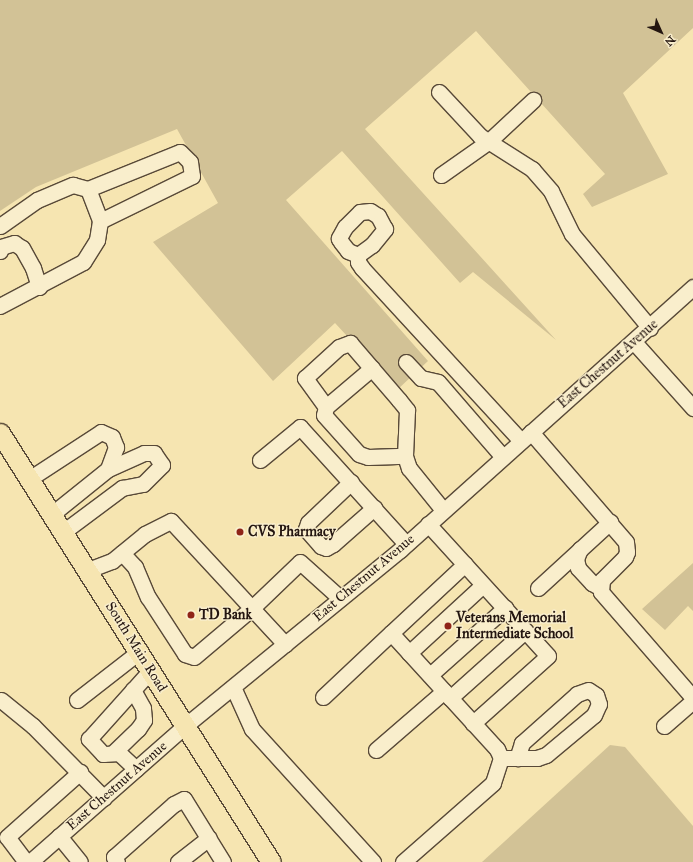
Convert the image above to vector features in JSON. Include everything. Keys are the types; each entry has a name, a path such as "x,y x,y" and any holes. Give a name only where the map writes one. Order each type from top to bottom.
{"main road":[{"name":"South Main Road","path":"0,433 140,651 271,862"}],"street":[{"path":"439,92 488,142 532,169 551,191 572,234 650,328"},
{"path":"441,175 488,142 533,100"},
{"path":"0,226 37,200 73,185 88,189 180,152 190,162 192,176 100,221"},
{"path":"0,306 39,287 83,262 97,240 100,221 88,189"},
{"path":"0,250 1,247 14,243 22,248 33,268 39,287"},
{"path":"358,255 358,262 362,268 610,522 626,542 628,552 625,557 602,580 599,587 600,592 693,698"},
{"name":"East Chestnut Avenue","path":"30,862 186,725 406,544 526,436 650,328 693,287"},
{"path":"634,342 693,408"},
{"path":"326,407 305,378 339,346 350,343 407,410 405,456 409,468 443,510"},
{"path":"406,362 421,378 438,382 503,457"},
{"path":"372,368 326,407 324,415 359,454 368,457 405,456"},
{"path":"260,460 300,427 406,544"},
{"path":"29,478 101,432 112,437 116,447 108,470"},
{"path":"52,514 108,470 144,454 154,453 162,465 143,484 122,488 64,532"},
{"path":"351,482 308,523 306,529 321,546 326,548 333,544 374,508"},
{"path":"88,570 112,562 144,534 171,521 285,644"},
{"path":"538,588 610,522"},
{"path":"428,524 548,656 473,723"},
{"path":"580,550 576,559 578,568 592,583 599,587"},
{"path":"122,553 135,567 148,597 185,654 194,657 252,608 300,562 340,598"},
{"path":"323,697 464,564"},
{"path":"409,652 483,585"},
{"path":"430,675 505,608"},
{"path":"376,750 525,631"},
{"path":"391,633 497,749 501,758 493,784 403,862"},
{"path":"77,700 140,651"},
{"path":"136,769 121,754 103,754 89,739 151,670"},
{"path":"233,687 252,729 373,862"},
{"path":"113,753 138,729 144,720 143,708 133,690"},
{"path":"501,758 517,758 537,758 546,755 594,715 600,704 596,695 588,690 577,694 522,743 517,758"},
{"path":"1,700 33,726 104,798"},
{"path":"664,726 693,701"},
{"path":"26,862 7,837 80,772"},
{"path":"117,862 114,857 174,804 184,799 223,862"},
{"path":"59,836 80,862"},
{"path":"178,862 208,838"}],"shaded area":[{"path":"0,0 693,0 693,28 623,93 668,174 592,207 583,194 605,174 476,31 365,129 556,340 473,272 460,283 342,151 286,200 428,361 397,390 335,323 273,381 153,242 218,203 177,129 36,187 0,211"},
{"path":"693,563 693,611 688,606 665,630 642,609"},
{"path":"610,745 625,747 693,826 693,862 482,862"}],"place":[{"name":"CVS Pharmacy","path":"240,532"},
{"name":"TD Bank","path":"191,615"},
{"name":"Veterans Memorial Intermediate School","path":"448,626"}]}
